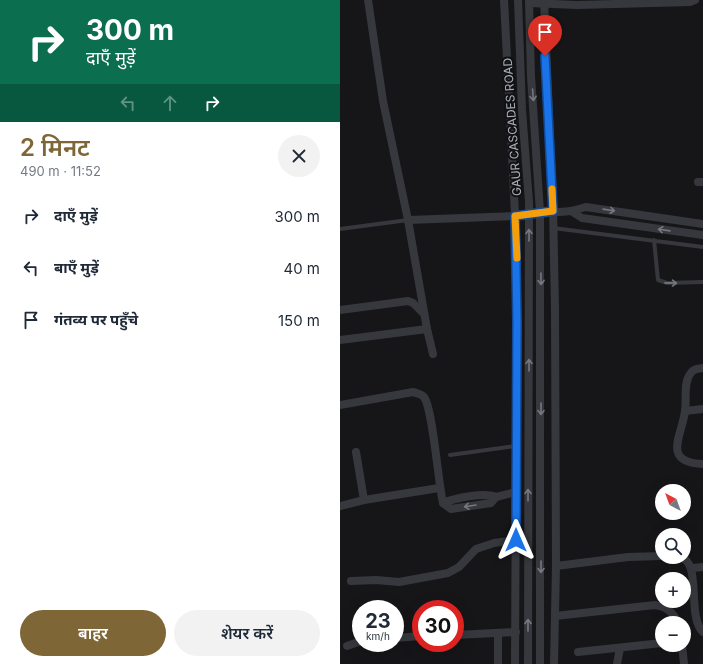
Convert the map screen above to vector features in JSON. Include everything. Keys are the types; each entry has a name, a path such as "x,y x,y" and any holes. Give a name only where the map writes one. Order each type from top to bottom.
{"street":[{"path":"368,0 384,101 408,220 424,314 433,354"},
{"path":"504,0 517,260 516,664"},
{"name":"GAUR CASCADES ROAD","path":"518,0 522,110 529,214 528,664"},
{"path":"529,2 690,2 695,0"},
{"name":"GAUR CASCADES ROAD","path":"529,2 531,76 540,212 540,664"},
{"path":"544,2 553,211 556,566 554,664"},
{"path":"408,220 515,216 540,212 571,211 586,207 703,224"},
{"path":"571,211 582,218 703,235"},
{"path":"340,310 408,301 413,303 424,314"},
{"path":"340,340 427,329"},
{"path":"703,368 696,369 690,373 687,380 685,411 676,444 678,453 683,459 703,464"},
{"path":"340,405 413,392 420,394 424,398 430,416 439,488 443,503 452,499 490,495 496,497 516,492"},
{"path":"685,411 703,410"},
{"path":"541,441 555,441"},
{"path":"356,452 364,500"},
{"path":"340,506 364,500 439,488"},
{"path":"351,581 376,580 399,582 448,574 459,567 476,548 494,543 516,540"},
{"path":"528,540 541,540"},
{"path":"556,566 628,557 655,556"},
{"path":"690,564 695,578 696,619 698,626 703,632"},
{"path":"692,568 703,567"},
{"path":"555,616 655,605 664,606 670,610 674,616"},
{"path":"464,635 516,632"},
{"path":"498,633 498,664"},
{"path":"347,646 352,644"},
{"path":"578,652 655,644"},
{"path":"617,664 620,648"},
{"path":"683,652 684,664"}],"lane":[{"path":"340,229 408,220"},
{"path":"553,228 703,247"},
{"path":"654,240 658,280 667,283 703,282"},
{"path":"450,455 516,446"}],"slow traffic":[{"path":"517,258 515,216 553,211 552,189"}],"route":[{"path":"516,540 517,253 515,216 553,211 545,56"}]}
